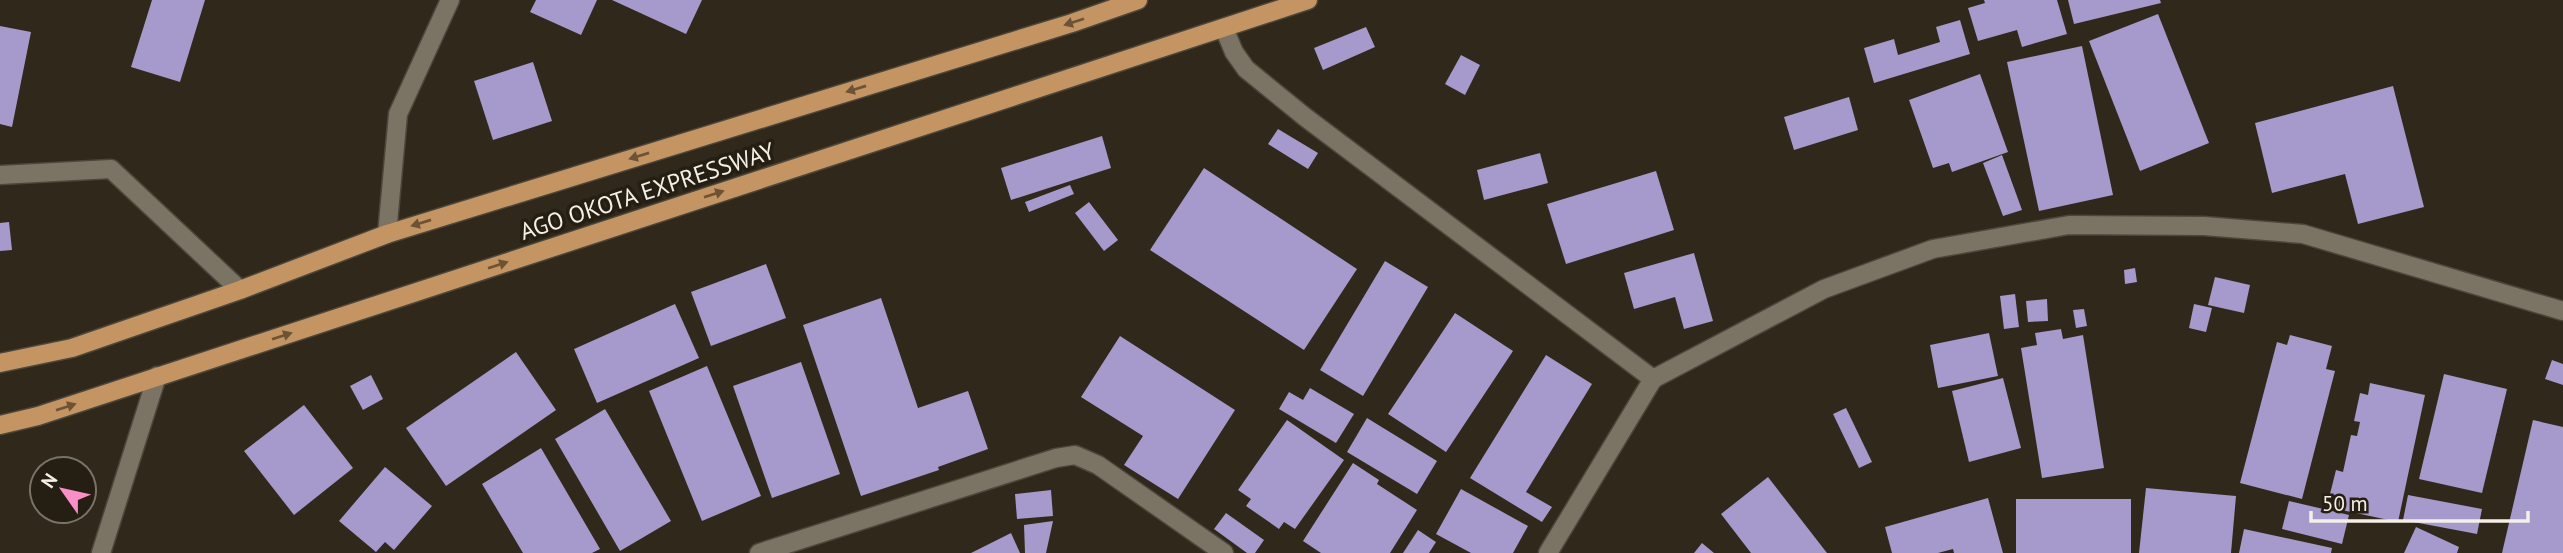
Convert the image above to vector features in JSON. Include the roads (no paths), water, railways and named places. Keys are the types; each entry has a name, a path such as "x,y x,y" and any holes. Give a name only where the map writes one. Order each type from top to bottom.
{"main road":[{"name":"AGO OKOTA EXPRESSWAY","path":"0,363 72,348 240,290 387,234 1072,23 1138,0"},
{"name":"AGO OKOTA EXPRESSWAY","path":"0,425 38,416 1308,0"}],"street":[{"path":"387,234 398,114 450,0"},
{"path":"1224,28 1234,52 1246,69 1305,117 1653,379"},
{"path":"0,175 111,169 240,290"},
{"path":"1548,553 1653,379 1824,289 1933,248 2069,225 2204,226 2303,234 2563,311"},
{"path":"101,553 157,376"},
{"path":"760,553 1056,458 1075,455 1098,464 1224,553"}]}
